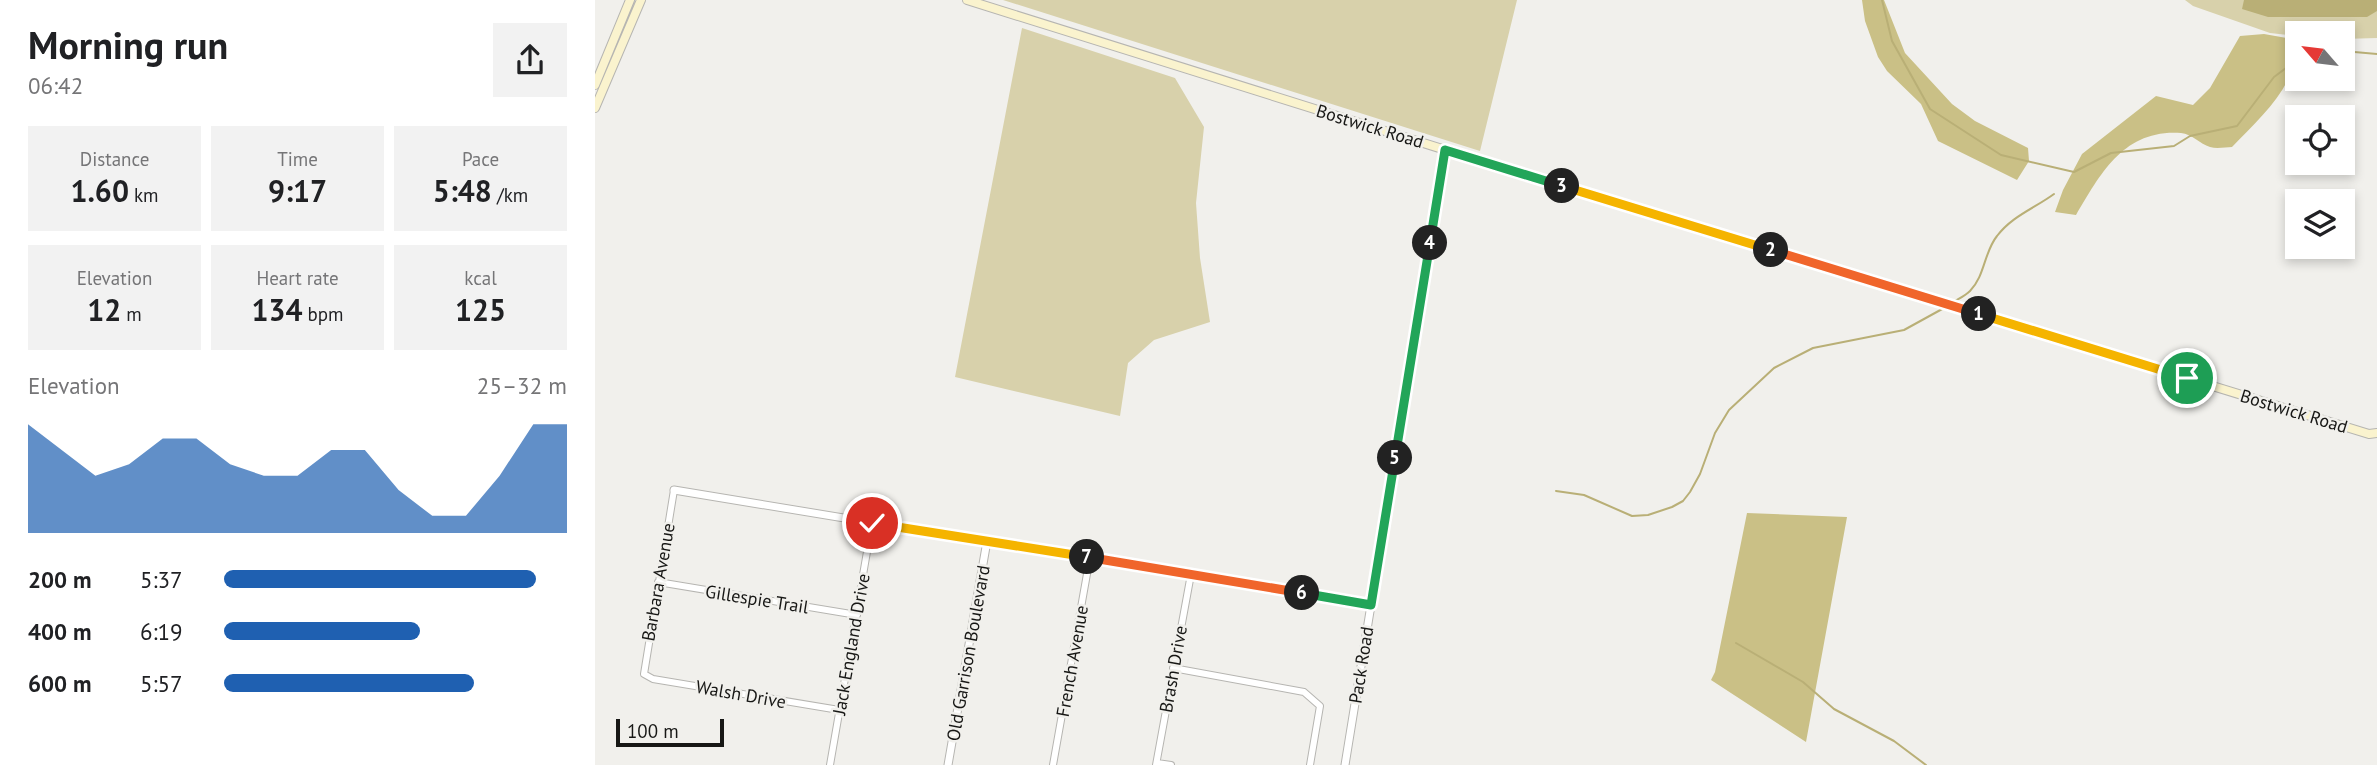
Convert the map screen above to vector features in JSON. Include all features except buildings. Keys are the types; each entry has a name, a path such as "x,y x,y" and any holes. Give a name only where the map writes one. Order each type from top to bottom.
{"main road":[{"path":"595,85 630,0"},
{"path":"595,108 641,0"},
{"name":"Bostwick Road","path":"967,0 2369,434 2377,433"}],"street":[{"name":"Pack Road","path":"1345,765 1445,150"},
{"path":"674,490 1371,605"},
{"name":"Barbara Avenue","path":"644,674 674,490"},
{"name":"Jack England Drive","path":"830,765 872,523"},
{"name":"Old Garrison Boulevard","path":"949,765 987,541"},
{"name":"French Avenue","path":"1053,765 1090,557"},
{"name":"Brash Drive","path":"1157,764 1191,574"},
{"name":"Gillespie Trail","path":"658,582 857,615"},
{"path":"1173,668 1304,692 1320,706 1310,765"},
{"name":"Walsh Drive","path":"644,674 653,678 839,710"},
{"path":"1157,764 1171,765"}],"shaded area":[{"path":"1003,0 1517,0 1480,151"},
{"path":"1862,0 1884,0 1905,53 1952,104 1975,121 2028,148 2029,161 2017,180 1938,141 1921,104 1887,71 1878,57 1865,21"},
{"path":"2185,0 2377,0 2377,38 2355,39 2355,21 2285,21 2285,35 2270,33 2193,6"},
{"path":"2244,0 2377,0 2377,11 2367,17 2268,17 2242,9"},
{"path":"1022,28 1175,78 1204,127 1196,203 1200,258 1210,322 1154,340 1128,363 1120,416 955,377"},
{"path":"2264,34 2285,38 2285,86 2255,124 2232,147 2210,147 2181,133 2144,138 2129,146 2105,170 2076,215 2055,212 2082,154 2156,96 2193,105 2210,88 2240,36"},
{"path":"1747,513 1847,517 1806,742 1711,680 1715,672"}],"waterway":[{"path":"1882,0 1892,41 1930,109 2001,155 2074,172 2111,153 2174,146 2190,136 2237,126 2274,77 2285,69"},
{"path":"2355,52 2377,54"},
{"path":"1952,303 1975,285 1989,249 2003,229 2054,194"},
{"path":"1556,491 1584,495 1632,516 1648,515 1672,507 1683,501 1690,492 1700,474 1715,433 1729,410 1774,368 1813,348 1904,330 1944,308"},
{"path":"1736,643 1803,682 1834,709 1894,741 1926,765"}],"route":[{"path":"872,523 1371,605 1445,150 2187,378"}]}
